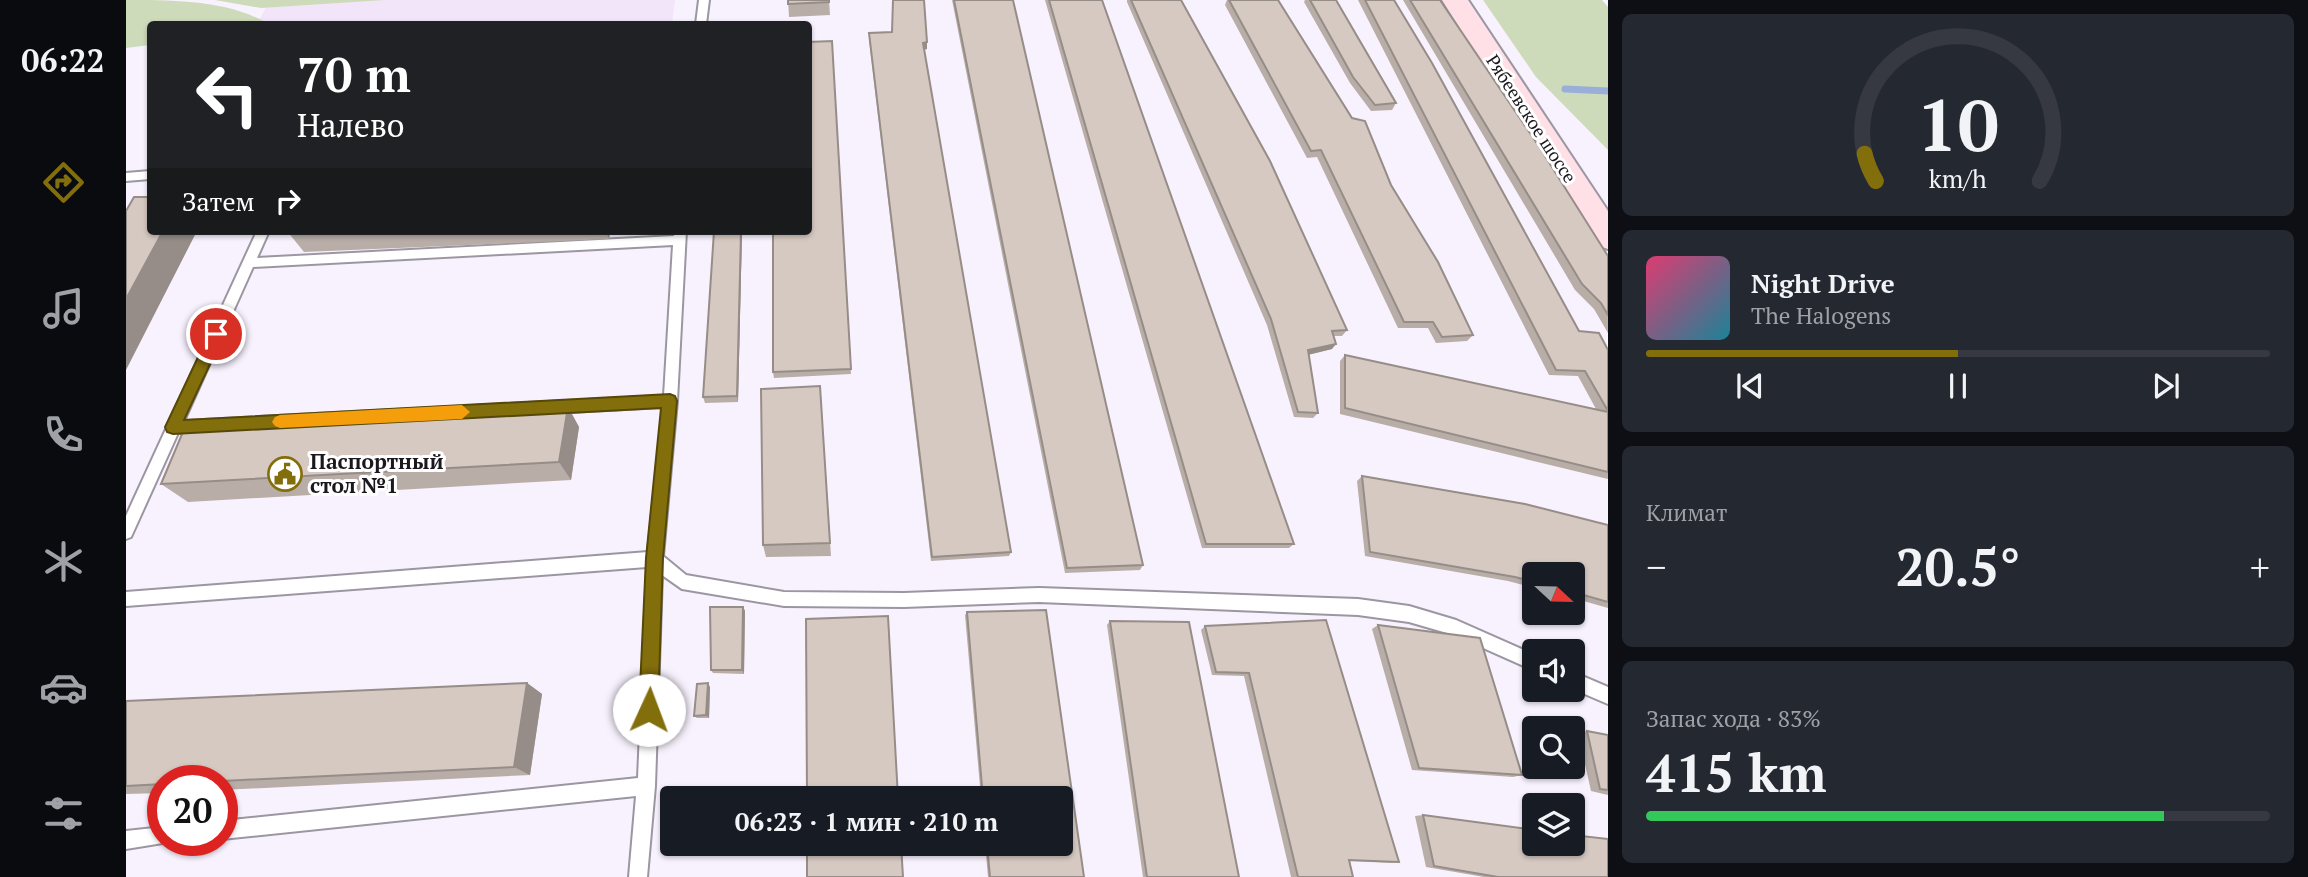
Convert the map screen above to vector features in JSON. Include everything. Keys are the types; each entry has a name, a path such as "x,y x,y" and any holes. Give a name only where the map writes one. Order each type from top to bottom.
{"street":[{"name":"Рябеевское шоссе","path":"1455,0 1608,237"}],"lane":[{"path":"701,21 704,0"},
{"path":"126,177 147,175"},
{"path":"126,532 261,235"},
{"path":"249,263 680,236 670,401 655,558 646,786 638,877"},
{"path":"173,427 670,401"},
{"path":"126,599 655,558 682,582 783,599 904,600 1039,595 1358,607 1409,614 1456,628 1522,657"},
{"path":"1585,685 1608,696"},
{"path":"238,828 646,786"},
{"path":"126,840 147,838"}],"shaded area":[{"path":"270,0 675,0 672,21 259,21"}],"green space":[{"path":"126,0 216,5 263,21 147,21 147,45 126,48"},
{"path":"215,0 385,0 261,8"},
{"path":"1483,0 1602,0 1608,7 1608,150 1536,77"}],"building":[{"path":"788,0 829,0 829,2 788,4"},
{"path":"893,0 924,0 927,42 923,43 1011,552 932,557 869,33 892,32"},
{"path":"954,0 1013,0 1143,565 1067,568"},
{"path":"1049,0 1102,0 1294,544 1206,544"},
{"path":"1131,0 1181,0 1270,161 1347,330 1332,331 1336,344 1308,350 1318,413 1298,412 1271,319"},
{"path":"1229,0 1278,0 1352,118 1365,121 1391,185 1438,262 1473,335 1442,337 1433,322 1404,322 1321,150 1311,151"},
{"path":"1310,0 1336,0 1396,103 1375,105 1353,77"},
{"path":"1365,0 1394,0 1432,63 1579,331 1599,333 1608,350 1608,411 1585,371 1556,370"},
{"path":"1410,0 1440,0 1538,145 1608,256 1608,315 1601,303 1582,284"},
{"path":"832,41 851,369 773,372 773,235 812,235 812,42"},
{"path":"134,197 147,197 147,235 161,235 126,299 126,211"},
{"path":"714,235 741,235 737,396 703,397"},
{"path":"1345,355 1608,412 1608,472 1345,408"},
{"path":"820,386 830,543 763,545 761,389"},
{"path":"568,407 559,462 161,484 185,427"},
{"path":"1362,476 1525,504 1608,525 1608,602 1586,596 1586,562 1522,562 1522,579 1370,552"},
{"path":"710,607 743,607 742,670 711,670"},
{"path":"1046,610 1071,786 982,786 967,612"},
{"path":"888,616 897,786 807,786 806,619"},
{"path":"1326,620 1399,862 1349,860 1353,877 1298,877 1249,673 1216,672 1205,626"},
{"path":"1110,621 1189,622 1239,877 1147,877"},
{"path":"1378,625 1480,638 1522,775 1419,768"},
{"path":"527,683 514,767 238,780 238,765 147,765 147,785 126,786 126,701"},
{"path":"708,683 706,715 694,716 697,684"},
{"path":"1587,731 1608,735 1608,790 1600,789"},
{"path":"1073,800 1084,877 990,877 988,856 1073,856"},
{"path":"1423,815 1522,828 1522,856 1585,856 1585,836 1608,839 1608,877 1498,877 1434,866"},
{"path":"807,856 902,856 903,877 807,877"}],"waterway":[{"path":"1565,89 1608,91"}],"slow traffic":[{"path":"280,422 462,412"}],"place":[{"name":"Паспортный стол №1","path":"285,474"}],"route":[{"path":"216,334 173,427 670,401 655,558 649,710"}]}
